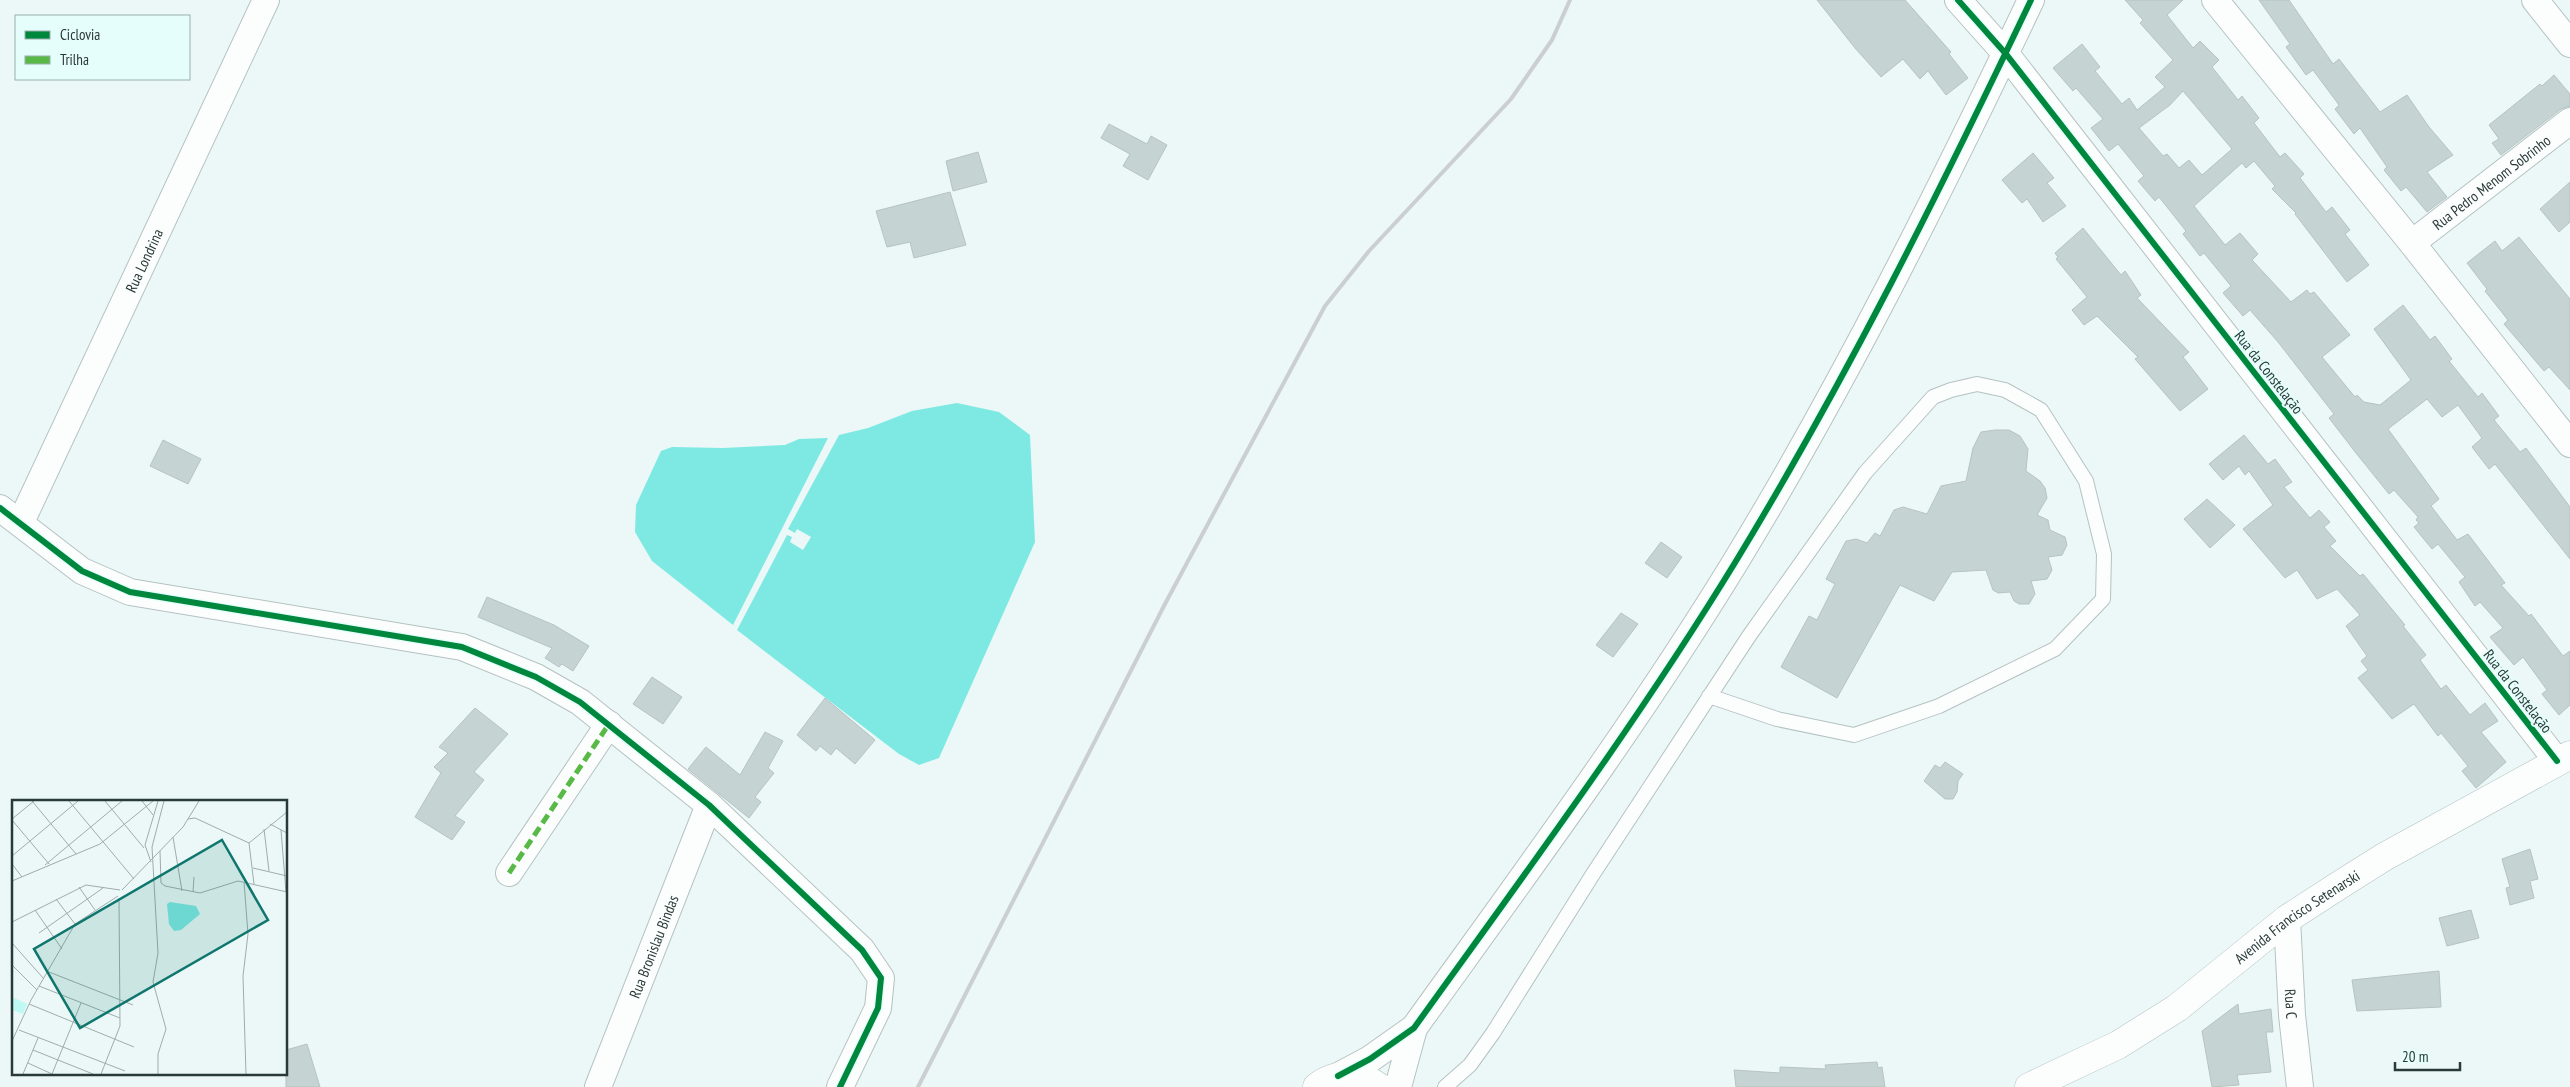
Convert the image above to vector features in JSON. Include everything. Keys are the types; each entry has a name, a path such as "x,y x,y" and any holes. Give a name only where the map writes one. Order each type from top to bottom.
{"street":[{"name":"Rua Londrina","path":"10,515 266,0"},
{"name":"Rua da Constelação","path":"1958,0 2006,54 2563,758"},
{"path":"1328,1082 1370,1059 1414,1028 1645,704 1736,560 1832,395 1947,177 2032,0"},
{"path":"2214,0 2412,243 2570,444"},
{"path":"2535,0 2570,44"},
{"name":"Rua Pedro Menom Sobrinho","path":"2412,243 2570,121"},
{"path":"10,515 82,571 130,592 462,647 536,678 580,702 709,805 862,950 881,978 878,1008 840,1087"},
{"path":"509,873 608,724"},
{"name":"Avenida Francisco Setenarski","path":"2029,1087 2118,1045 2177,1008 2287,919 2384,856 2563,758"},
{"name":"Rua Bronislau Bindas","path":"598,1087 709,805"},
{"name":"Rua C","path":"2287,919 2292,1015 2300,1087"},
{"path":"1398,1087 1414,1028"},
{"path":"1328,1082 1355,1076 1370,1081 1379,1087"}],"lane":[{"path":"1446,1087 1470,1065 1493,1033 1593,874 1709,696 1754,628 1865,473 1933,397 1951,390 1977,384 2005,390 2041,410 2086,481 2104,554 2103,599 2055,649 1939,706 1854,735 1777,719 1709,696"}],"water":[{"path":"957,403 999,412 1030,435 1035,542 939,758 919,765 899,754 737,630 787,535 792,537 790,542 803,550 811,537 797,529 795,533 788,529 839,435 868,428 912,411"},
{"path":"828,438 733,625 652,561 635,532 636,505 661,451 672,447 723,448 785,445 799,439"}],"building":[{"path":"1817,0 1905,0 1951,52 1949,54 1968,78 1946,95 1928,71 1920,79 1903,59 1881,77"},
{"path":"2125,0 2183,0 2167,15 2193,48 2200,41 2219,60 2212,67 2238,100 2242,96 2259,118 2254,123 2280,157 2285,153 2304,174 2300,178 2326,212 2332,207 2350,230 2345,234 2369,265 2347,282 2296,213 2272,189 2275,186 2254,161 2246,168 2242,163 2194,206 2225,245 2240,233 2258,254 2252,260 2291,302 2307,290 2310,294 2314,292 2350,335 2322,357 2355,397 2357,395 2364,402 2380,405 2411,380 2374,329 2403,305 2430,340 2435,336 2452,359 2449,361 2478,397 2482,393 2499,416 2494,420 2520,452 2526,448 2570,507 2570,559 2495,464 2489,469 2472,447 2482,438 2458,405 2442,417 2427,399 2388,429 2439,499 2431,506 2457,540 2468,534 2505,583 2501,585 2529,616 2531,614 2563,656 2570,651 2570,705 2559,715 2542,694 2547,690 2523,657 2514,665 2490,637 2503,628 2480,602 2475,606 2459,582 2465,577 2438,544 2432,549 2414,527 2419,523 2416,520 2418,517 2394,490 2389,494 2356,453 2329,418 2334,414 2278,342 2250,310 2243,316 2223,293 2231,286 2204,253 2200,256 2183,234 2186,231 2159,197 2155,201 2138,181 2144,176 2118,144 2109,151 2091,128 2103,119 2076,88 2073,91 2053,68 2082,44 2100,67 2095,71 2122,104 2129,98 2137,110 2165,87 2155,77 2173,60 2140,23 2143,20","holes":["2183,91 2232,149 2202,175 2189,160 2179,168 2167,154 2163,156 2139,128 2170,105"]},
{"path":"2259,0 2289,0 2333,64 2339,59 2380,112 2407,95 2429,127 2453,155 2427,172 2447,197 2427,212 2406,187 2401,191 2384,170 2387,167 2360,128 2354,134 2335,109 2339,105 2313,70 2306,75 2286,47 2290,44"},
{"path":"2554,75 2570,94 2570,106 2561,109 2501,155 2492,143 2499,139 2489,125"},
{"path":"1109,124 1147,144 1151,136 1167,145 1148,180 1123,166 1130,154 1101,138"},
{"path":"978,152 987,182 953,191 946,161"},
{"path":"2033,153 2054,178 2047,183 2066,206 2043,222 2027,199 2022,203 2002,180"},
{"path":"2570,182 2570,222 2559,232 2540,209"},
{"path":"950,192 966,245 914,258 910,242 887,247 876,211"},
{"path":"2083,228 2121,275 2125,271 2141,295 2137,298 2189,352 2183,357 2208,389 2180,411 2135,359 2138,357 2097,316 2084,325 2072,310 2087,297 2056,259 2058,257 2055,253"},
{"path":"2519,237 2570,299 2570,390 2549,367 2544,371 2504,324 2508,320 2485,291 2487,289 2467,263 2495,241 2502,251"},
{"path":"2009,430 2020,436 2028,449 2026,471 2040,481 2045,488 2047,498 2037,515 2048,520 2050,530 2065,537 2067,545 2062,555 2048,557 2052,570 2047,579 2031,581 2035,594 2029,604 2019,604 2014,601 2010,592 1998,593 1993,590 1986,570 1952,572 1934,601 1900,585 1837,698 1781,667 1809,616 1817,620 1835,584 1826,579 1846,541 1856,539 1867,543 1875,533 1880,536 1894,510 1903,507 1927,514 1941,486 1966,481 1973,448 1981,432"},
{"path":"2244,435 2268,464 2275,459 2292,482 2284,487 2310,518 2319,510 2330,522 2324,527 2336,541 2330,546 2360,576 2363,574 2405,625 2403,626 2426,655 2420,660 2441,689 2446,685 2470,715 2485,703 2498,721 2481,732 2506,762 2476,788 2462,771 2468,766 2441,733 2438,736 2414,704 2392,719 2358,678 2368,670 2361,661 2367,656 2346,626 2360,615 2337,589 2317,599 2297,570 2285,578 2243,529 2273,505 2249,471 2245,475 2239,466 2223,480 2209,464"},
{"path":"163,440 201,459 188,484 150,466"},
{"path":"2207,499 2235,525 2210,548 2184,519"},
{"path":"1661,542 1682,557 1667,578 1645,563"},
{"path":"487,597 554,625 589,646 573,671 562,664 559,667 545,658 552,648 478,617"},
{"path":"1621,613 1638,624 1613,657 1596,645"},
{"path":"652,677 682,697 663,724 633,704"},
{"path":"825,698 875,740 855,764 836,748 831,755 820,746 816,751 797,735"},
{"path":"475,708 508,734 474,772 484,780 455,816 465,822 452,840 415,817 441,773 434,767 448,753 439,747"},
{"path":"765,732 783,741 768,768 774,773 755,797 761,802 749,818 688,769 706,747 740,775"},
{"path":"1945,762 1963,774 1958,781 1957,792 1953,799 1945,799 1924,781 1935,765 1940,768"},
{"path":"2530,849 2538,879 2530,881 2534,898 2510,905 2506,888 2510,887 2502,859"},
{"path":"2471,910 2479,938 2447,946 2439,918"},
{"path":"2439,971 2441,1007 2357,1011 2352,980"},
{"path":"2238,1004 2239,1014 2271,1009 2273,1032 2266,1032 2271,1072 2237,1075 2239,1085 2212,1087 2202,1031"},
{"path":"307,1044 320,1087 286,1087 288,1049"},
{"path":"1877,1062 1878,1068 1882,1067 1885,1087 1736,1087 1734,1070 1780,1073 1780,1067 1826,1069 1825,1065"}],"railway":[{"path":"918,1087 1166,602 1325,306 1369,251 1511,99 1552,40 1570,0"}],"marked path":[{"path":"509,873 609,724"}],"cycle path":[{"path":"1958,0 2006,54 2557,761"},
{"path":"1338,1076 1370,1059 1414,1028 1620,740 1698,621 1777,493 1854,354 1927,214 2031,0"},
{"path":"0,508 82,571 130,592 462,647 536,677 580,702 709,805 862,950 881,978 878,1008 840,1087"}]}
